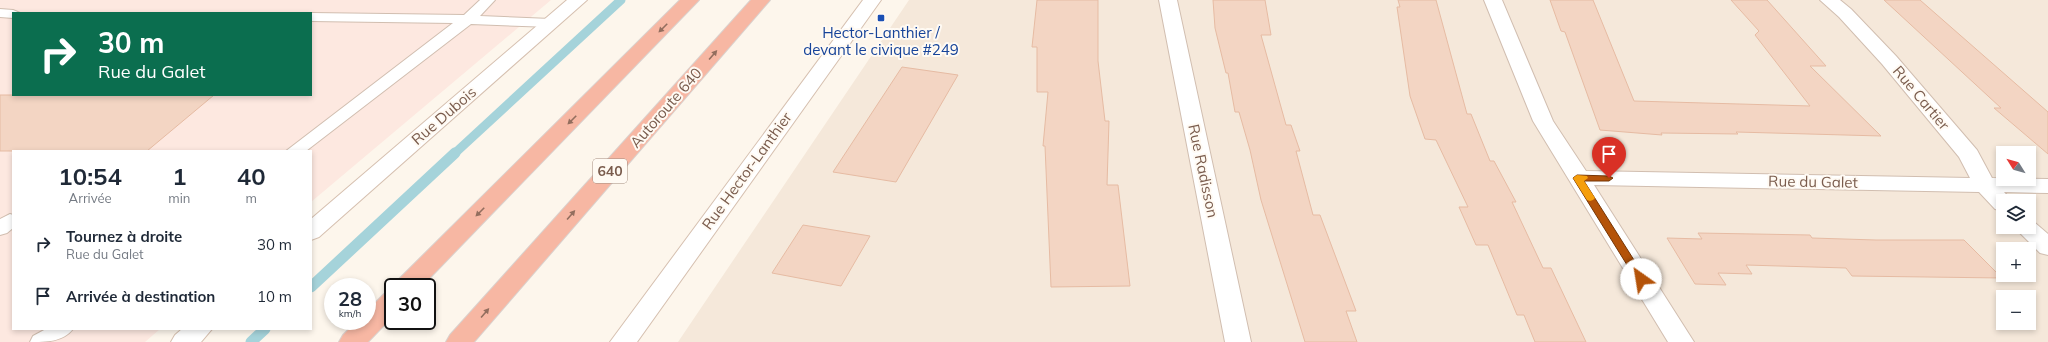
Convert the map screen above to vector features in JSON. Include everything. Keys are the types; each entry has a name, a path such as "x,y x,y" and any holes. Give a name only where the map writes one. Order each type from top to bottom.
{"highway":[{"path":"415,278 690,0"},
{"name":"Autoroute 640","path":"459,342 761,0"},
{"path":"352,342 384,309"}],"street":[{"name":"Rue Dubois","path":"314,226 578,0"},
{"name":"Rue Hector-Lanthier","path":"623,342 872,0"},
{"name":"Rue Radisson","path":"1168,0 1238,342"},
{"path":"1493,0 1543,121 1577,178 1681,342"},
{"name":"Rue Cartier","path":"1829,0 1845,13 1889,60 1969,155 1984,184 1996,197"},
{"name":"Rue du Galet","path":"1577,178 2048,186"},
{"path":"2034,234 2048,246"},
{"path":"184,342 198,330"}],"lane":[{"path":"296,150 468,19 488,0"},
{"path":"0,14 12,14"},
{"path":"312,17 468,19 551,24"},
{"path":"41,342 60,330"}],"shaded area":[{"path":"0,0 551,0 312,201 312,150 12,150 12,330 159,330 145,342 0,342"},
{"path":"909,0 2048,0 2048,342 678,342"}],"building":[{"path":"1037,0 1098,0 1098,61 1105,121 1109,121 1107,185 1118,185 1130,286 1051,287 1045,146 1043,146 1048,92 1037,92 1037,47 1032,47"},
{"path":"1213,0 1265,0 1271,35 1261,35 1286,125 1291,125 1300,151 1296,151 1313,215 1320,215 1356,311 1346,311 1357,342 1305,342 1261,200 1250,150 1239,112 1235,112 1228,73 1226,73 1215,28"},
{"path":"1398,0 1436,0 1467,114 1471,114 1490,161 1494,161 1516,202 1512,202 1543,268 1551,268 1586,342 1535,342 1524,315 1517,315 1488,245 1476,245 1459,207 1468,207 1436,140 1425,139 1410,96 1397,7 1400,7"},
{"path":"1550,0 1593,0 1634,101 1810,106 1755,35 1759,31 1731,0 1767,0 1826,66 1810,66 1881,136 1736,132 1738,134 1661,133 1662,135 1600,130 1565,32 1561,31"},
{"path":"1884,0 1920,0 2048,112 2048,154 1994,108 2001,108"},
{"path":"902,67 958,75 896,182 833,172"},
{"path":"0,95 213,96 148,150 0,151"},
{"path":"803,225 870,236 841,286 772,273"},
{"path":"1698,233 1810,235 1812,238 1876,240 1964,240 1996,272 1996,278 1852,276 1846,268 1746,265 1752,274 1718,273 1726,285 1695,284 1667,238 1702,239"}],"waterway":[{"path":"454,154 621,0"},
{"path":"312,286 455,153"},
{"path":"251,342 264,330"}],"slow traffic":[{"path":"1583,178 1577,178 1590,198"}],"place":[{"name":"Hector-Lanthier / devant le civique #249","path":"881,18"}],"route":[{"path":"1609,178 1577,178 1641,279"}]}
